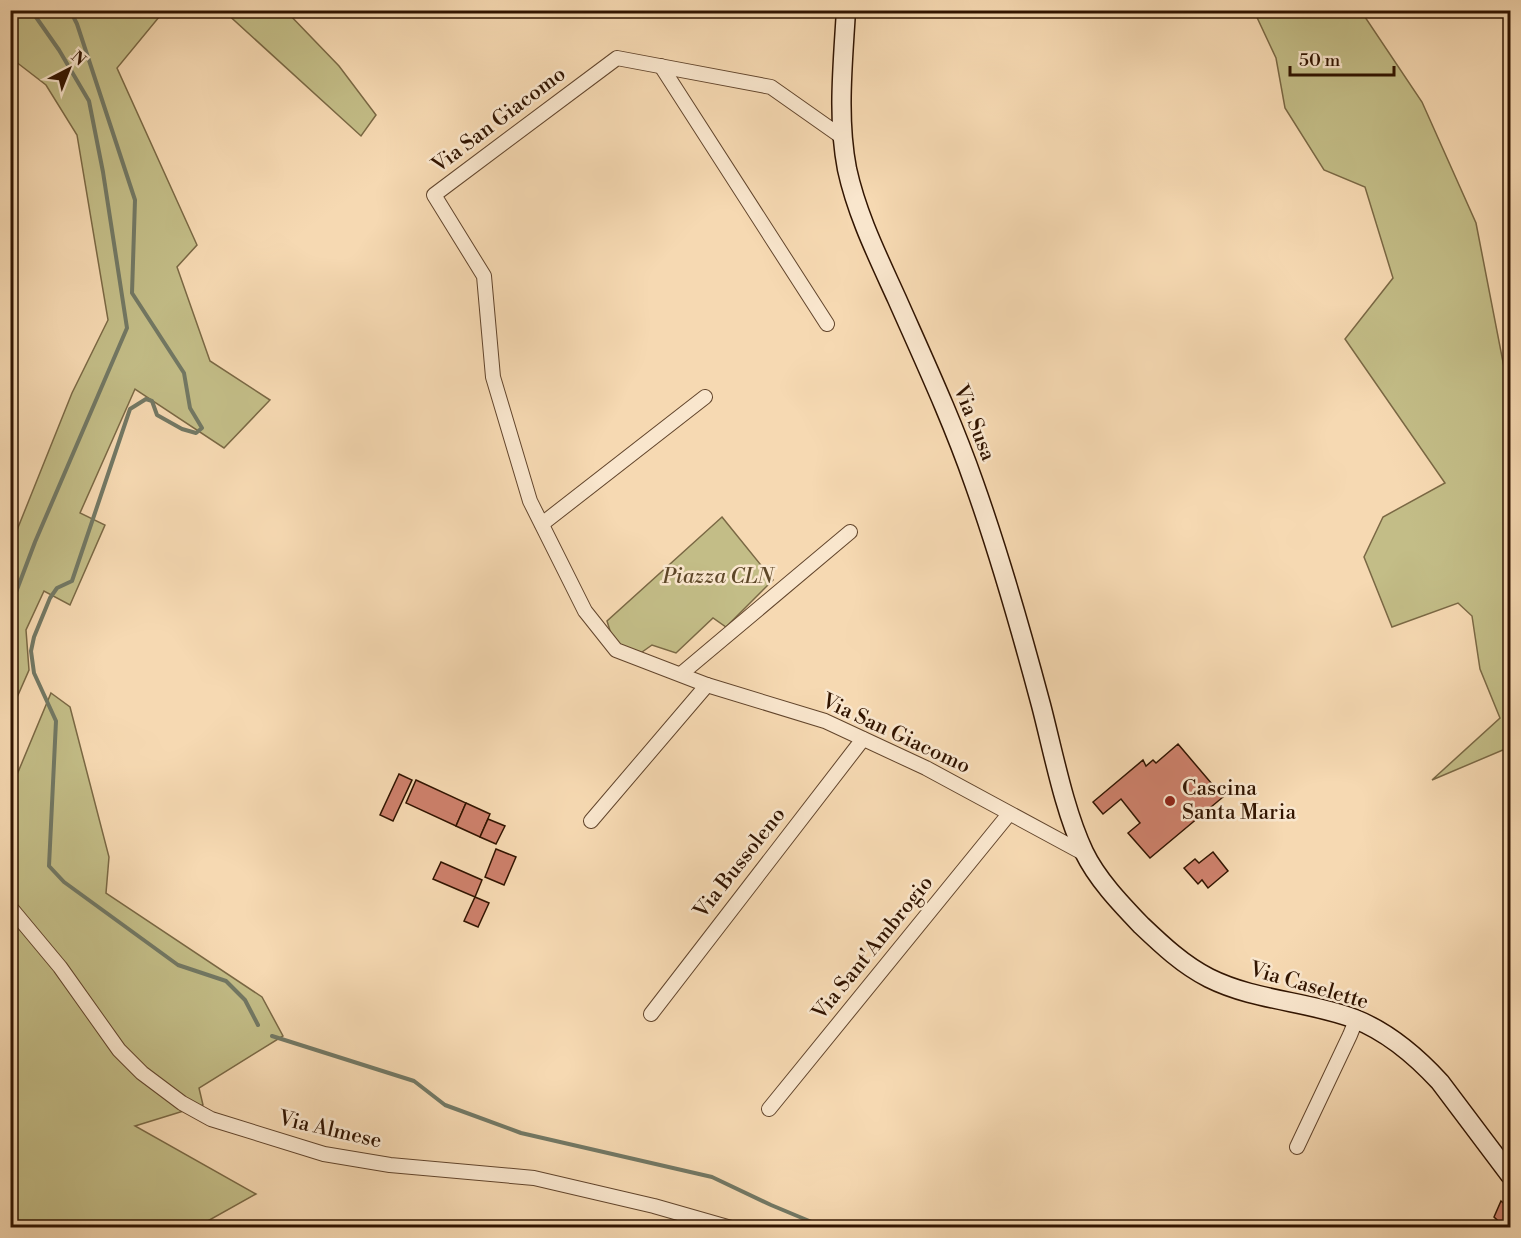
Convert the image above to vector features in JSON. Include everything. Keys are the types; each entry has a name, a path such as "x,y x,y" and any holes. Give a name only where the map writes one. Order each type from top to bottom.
{"main road":[{"name":"Via Susa","path":"846,10 841,111 842,137 854,198 865,229 953,429 995,545 1022,632 1068,807 1085,854"},
{"name":"Via Caselette","path":"1085,854 1126,909 1191,968 1242,992 1332,1012 1356,1020 1389,1038 1428,1069 1462,1110 1510,1175"}],"street":[{"name":"Via San Giacomo","path":"842,137 771,87 617,58 434,195 484,276 493,377 530,501 585,611 616,650 707,685 825,721 926,768 1085,854"},
{"path":"661,66 827,324"},
{"path":"542,524 705,397"},
{"path":"681,674 850,532"},
{"path":"591,821 707,685"},
{"name":"Via Bussoleno","path":"651,1014 863,739"},
{"name":"Via Sant'Ambrogio","path":"769,1109 1010,814"},
{"name":"Via Almese","path":"10,907 60,967 119,1050 142,1073 182,1103 211,1119 324,1154 390,1166 534,1178 731,1227"},
{"path":"1298,1147 1356,1020"}],"green space":[{"path":"11,10 164,11 117,68 197,245 177,267 210,361 270,400 224,448 135,389 80,513 105,525 70,605 44,591 26,630 29,670 11,711 11,545 72,393 108,320 77,135 46,85 11,58"},
{"path":"224,11 286,11 339,66 376,115 361,136"},
{"path":"1254,11 1361,11 1422,102 1476,223 1510,398 1510,747 1432,780 1500,718 1480,669 1472,616 1458,603 1392,627 1364,557 1383,517 1445,483 1345,339 1393,278 1365,187 1324,170 1285,108 1276,58"},
{"name":"Piazza CLN","path":"722,517 773,580 726,627 713,618 676,653 652,645 635,657 616,650 607,621"},
{"path":"51,693 70,707 109,857 106,893 262,997 283,1036 199,1088 203,1105 135,1126 256,1194 197,1227 11,1228 11,789"}],"building":[{"name":"Cascina Santa Maria","path":"1178,744 1223,797 1150,858 1128,833 1140,823 1121,799 1103,814 1093,802 1143,760 1146,766 1153,760 1156,763"},
{"path":"399,774 412,780 393,821 380,815"},
{"path":"416,780 466,803 456,826 406,803"},
{"path":"466,803 490,814 480,837 456,826"},
{"path":"488,819 505,826 496,844 480,837"},
{"path":"496,849 516,857 504,885 485,877"},
{"path":"1213,852 1228,871 1208,888 1202,880 1198,884 1184,868 1195,859 1199,863"},
{"path":"441,862 482,880 475,897 433,879"},
{"path":"475,897 489,903 478,927 464,921"},
{"path":"1501,1201 1510,1209 1510,1228 1506,1228 1494,1217"}],"waterway":[{"path":"10,608 35,542 127,328 103,172 89,101 59,50 31,10"},
{"path":"70,10 77,24 135,200 132,293 184,373 190,408 202,428 196,433 182,429 157,415 152,401 146,399 130,409 72,581 57,588 50,598 34,637 31,651 34,673 56,721 49,866 64,882 178,965 226,981 245,1000 258,1025"},
{"path":"272,1036 414,1081 445,1105 521,1133 712,1177 826,1228"}],"place":[{"name":"Cascina Santa Maria","path":"1170,801"}]}
